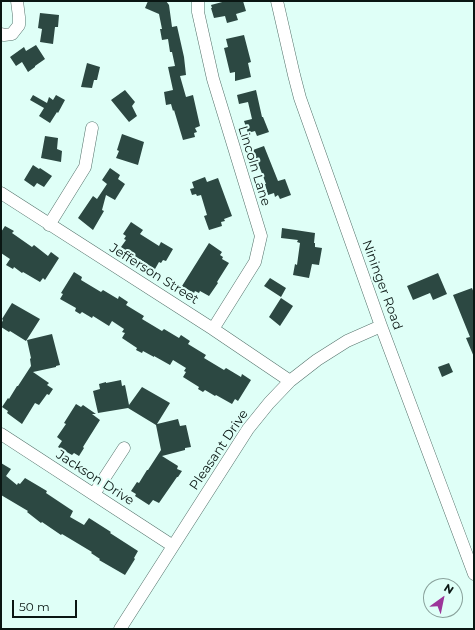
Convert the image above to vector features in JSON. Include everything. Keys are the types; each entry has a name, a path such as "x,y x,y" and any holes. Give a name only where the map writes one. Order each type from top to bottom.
{"street":[{"path":"1,34 12,34 18,25 19,17 17,1"},
{"name":"Lincoln Lane","path":"198,1 198,12 213,79 261,236 255,262 213,329"},
{"name":"Nininger Road","path":"277,1 300,98 381,326 474,574"},
{"path":"49,225 85,167 92,128"},
{"name":"Jefferson Street","path":"1,193 213,329 290,381"},
{"name":"Pleasant Drive","path":"120,629 248,429 269,403 290,381 317,360 347,341 381,326"},
{"name":"Jackson Drive","path":"1,434 173,546"},
{"path":"94,494 124,448"}],"building":[{"path":"148,1 166,1 169,5 172,27 177,26 184,57 186,75 180,76 186,97 193,95 200,126 195,128 197,132 194,133 195,137 183,140 174,110 173,111 171,104 166,105 164,92 173,90 168,67 175,66 172,52 170,52 168,39 162,40 160,29 162,29 159,14 145,8"},
{"path":"226,1 243,1 246,11 236,14 238,20 227,23 225,16 214,18 211,5"},
{"path":"40,13 59,15 58,27 55,27 53,44 40,42 42,29 38,28"},
{"path":"244,35 251,62 248,63 251,77 235,81 235,72 230,73 224,48 228,47 226,39"},
{"path":"36,45 45,59 28,72 22,62 16,66 10,57 24,47 26,51"},
{"path":"87,63 100,67 97,80 94,80 92,88 81,87"},
{"path":"125,90 135,102 132,106 137,116 129,122 111,100"},
{"path":"256,90 262,117 269,132 257,136 255,131 248,133 244,121 252,119 248,102 239,104 237,95"},
{"path":"33,95 47,103 49,97 53,100 56,95 65,100 58,113 57,112 50,123 39,116 44,108 30,100"},
{"path":"122,134 144,142 138,165 116,158 119,151 117,150"},
{"path":"45,136 58,138 57,149 62,151 61,162 41,158"},
{"path":"264,146 278,181 285,179 291,195 280,199 278,195 275,197 274,193 268,195 266,184 253,150"},
{"path":"33,165 52,176 44,187 37,183 34,187 24,180"},
{"path":"110,168 120,175 118,179 125,184 115,200 106,195 102,210 104,211 93,230 78,218 93,196 97,199 107,184 102,180"},
{"path":"205,177 207,182 218,178 232,216 221,222 222,226 209,230 204,216 207,215 201,195 192,195 190,189 194,188 192,182"},
{"path":"131,222 143,230 140,234 159,246 161,242 173,249 166,261 163,260 161,263 159,262 155,269 121,247 126,240 124,239 126,236 123,234"},
{"path":"5,226 14,231 12,233 32,247 34,245 48,256 51,252 59,258 45,280 43,278 40,282 14,267 13,269 6,265 10,259 1,253 1,232"},
{"path":"282,228 315,233 315,247 322,248 319,265 312,264 309,278 293,275 295,264 297,265 300,243 297,242 298,240 281,238"},
{"path":"209,243 222,252 220,255 223,257 222,259 229,263 209,296 200,291 199,293 195,291 194,293 182,286"},
{"path":"74,272 82,277 81,280 101,292 103,290 118,299 119,296 128,302 126,305 144,316 142,319 162,331 164,329 179,338 181,335 190,341 188,344 206,355 204,358 224,370 226,368 241,377 242,374 251,380 238,401 235,399 232,404 205,390 203,392 198,389 199,387 183,377 186,372 184,371 186,368 173,360 170,365 143,351 142,353 136,350 137,348 122,338 125,333 122,332 124,329 112,321 109,326 93,316 92,318 82,312 80,314 75,311 76,308 60,299 63,294 61,293"},
{"path":"438,273 447,294 433,300 430,293 413,300 407,286"},
{"path":"270,278 286,288 281,297 264,286"},
{"path":"472,288 474,293 474,357 466,338 470,337 453,295"},
{"path":"281,298 293,306 280,326 269,317"},
{"path":"12,303 40,319 26,341 1,327 2,319"},
{"path":"52,334 60,365 33,372 49,383 47,385 53,389 49,395 47,394 39,405 35,403 22,424 7,413 8,411 2,407 31,366 31,358 27,340"},
{"path":"449,363 453,372 442,377 438,367"},
{"path":"121,380 122,386 125,385 129,405 142,387 170,403 157,424 178,419 180,426 186,425 191,447 162,456 178,466 177,469 182,471 159,503 153,500 149,505 135,496 136,494 131,491 137,482 139,483 161,450 156,425 128,408 98,413 93,391 100,389 99,384"},
{"path":"76,404 81,407 83,405 96,414 92,414 100,420 79,456 74,453 72,455 58,447 62,441 57,437 66,424 64,423"},
{"path":"1,463 11,469 6,476 17,485 18,483 20,484 25,478 47,491 46,493 73,511 70,517 84,525 89,518 138,551 125,575 99,560 100,559 91,553 92,552 62,534 61,535 42,522 41,523 27,512 28,511 1,495"}]}
